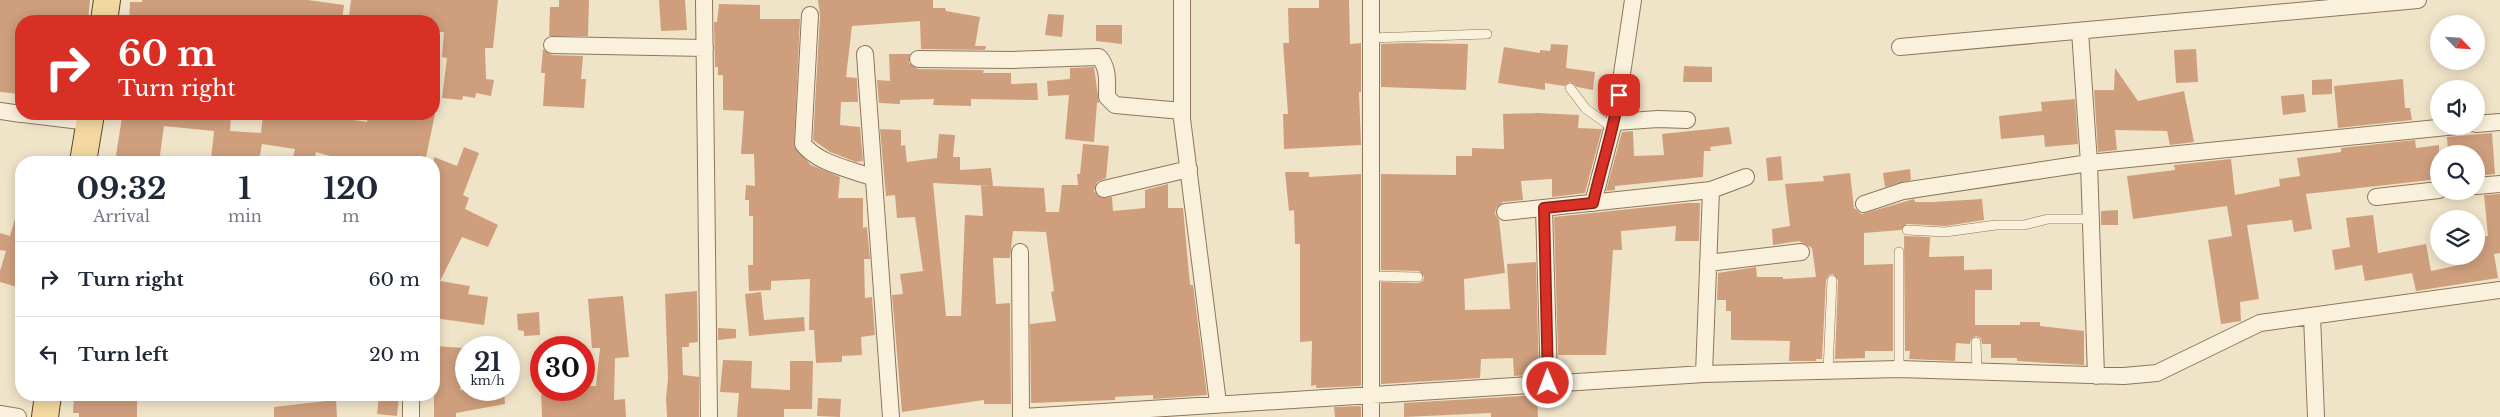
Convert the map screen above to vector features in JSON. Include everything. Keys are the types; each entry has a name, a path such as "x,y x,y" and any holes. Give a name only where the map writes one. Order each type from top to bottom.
{"main road":[{"path":"105,15 107,0"},
{"path":"84,156 90,120"},
{"path":"45,417 47,401"}],"street":[{"path":"704,0 708,417"},
{"path":"1182,0 1182,111 1218,403"},
{"path":"1370,0 1371,417"},
{"path":"1593,203 1603,160 1614,125 1633,0"},
{"path":"1900,47 2418,0"},
{"path":"810,15 803,144 810,152 820,158 874,178"},
{"path":"2080,31 2089,163 2096,376"},
{"path":"552,45 705,48"},
{"path":"866,54 891,417"},
{"path":"918,59 1002,60 1099,57 1104,62 1107,74 1108,97 1116,105 1182,111"},
{"path":"0,111 15,113"},
{"path":"1614,125 1658,119 1687,120"},
{"path":"2485,123 2500,122"},
{"path":"1864,204 1903,192 2089,163 2430,129"},
{"path":"1104,188 1189,169"},
{"path":"1505,212 1711,190 1746,177"},
{"path":"2485,185 2500,184"},
{"path":"1704,374 1711,190"},
{"path":"2376,196 2430,191"},
{"path":"1544,208 1548,383"},
{"path":"1020,252 1022,417 1141,413 1218,403 1704,374 1899,369 1977,370 2096,376 2157,373 2260,323 2500,290"},
{"path":"1708,263 1801,252"},
{"path":"2312,316 2316,417"},
{"path":"411,401 412,417"},
{"path":"0,414 18,417"}],"lane":[{"path":"1370,38 1487,34"},
{"path":"1570,88 1586,109 1614,125"},
{"path":"1907,230 1945,232 1996,225 2024,225 2048,218 2090,219"},
{"path":"1899,252 1899,369"},
{"path":"1370,276 1418,277"},
{"path":"1828,371 1832,280"},
{"path":"1976,342 1977,370"}],"building":[{"path":"0,0 90,0 89,15 15,15 15,93 0,92"},
{"path":"142,0 308,0 344,5 343,15 129,15 130,2 142,2"},
{"path":"351,0 498,0 493,48 485,48 486,79 494,80 491,96 476,93 475,98 463,96 462,100 442,98 447,58 442,57 444,32 440,32 440,15 349,15"},
{"path":"559,0 589,0 588,36 549,36 550,7 559,7"},
{"path":"659,0 685,0 687,30 661,31"},
{"path":"818,0 933,0 933,8 945,8 946,11 980,17 975,46 986,46 985,50 921,49 920,21 852,26 846,77 857,78 858,102 841,102 840,125 860,127 863,161 856,162 830,152 813,140 820,16"},
{"path":"1319,0 1349,0 1350,44 1361,43 1361,92 1359,92 1361,145 1284,149 1283,114 1288,114 1283,43 1289,43 1288,8 1319,8"},
{"path":"719,4 760,5 760,19 800,19 794,147 811,165 840,177 838,198 863,198 863,228 867,227 870,259 864,259 865,298 872,297 875,335 861,337 862,355 842,356 842,362 816,363 814,330 809,330 810,279 771,281 771,290 749,291 748,265 753,265 753,216 749,216 749,200 745,200 746,185 755,186 754,154 741,154 744,111 723,110 723,75 718,75 718,67 715,67 714,22 717,22"},
{"path":"1048,14 1064,15 1062,37 1045,35"},
{"path":"1096,25 1122,25 1122,44 1096,41"},
{"path":"1381,44 1468,44 1466,90 1381,87"},
{"path":"1551,44 1568,45 1566,68 1595,72 1593,90 1577,87 1570,82 1564,86 1545,83 1545,90 1498,83 1504,47 1540,53 1540,50 1550,51"},
{"path":"543,49 552,55 583,56 581,79 586,79 584,108 543,106 545,73 541,73"},
{"path":"2196,49 2198,82 2176,83 2174,50"},
{"path":"889,54 910,54 909,63 918,69 984,70 983,73 1011,73 1011,84 1037,83 1038,100 971,99 971,106 933,105 934,99 900,100 900,104 879,103 877,80 890,81"},
{"path":"1684,66 1712,67 1712,82 1683,82"},
{"path":"1094,67 1099,103 1097,103 1094,142 1065,139 1069,95 1048,96 1047,81 1070,79 1070,68"},
{"path":"2115,68 2138,101 2184,91 2194,142 2170,145 2167,131 2115,130 2117,150 2098,152 2094,90 2114,90"},
{"path":"2332,79 2332,94 2312,95 2312,80"},
{"path":"2403,79 2405,108 2410,108 2412,120 2338,128 2334,86"},
{"path":"2304,94 2306,112 2283,115 2281,96"},
{"path":"2075,99 2078,144 2045,147 2044,135 2001,139 1999,116 2042,111 2041,102"},
{"path":"1503,114 1579,115 1578,128 1602,129 1585,193 1552,197 1552,179 1521,181 1523,200 1503,202 1496,208 1495,214 1499,220 1505,273 1464,279 1465,310 1510,309 1507,264 1536,262 1539,374 1514,376 1513,358 1481,359 1480,378 1381,384 1381,282 1418,283 1423,281 1424,277 1419,271 1381,270 1381,174 1456,175 1456,156 1472,156 1472,148 1504,149"},
{"path":"122,120 231,120 230,131 261,133 262,120 353,120 367,122 368,120 434,120 426,156 330,156 316,152 315,156 293,156 295,149 262,144 260,156 211,156 214,131 164,126 160,156 116,156"},
{"path":"1729,127 1732,144 1710,147 1711,151 1704,151 1703,177 1615,186 1615,190 1606,191 1622,132 1633,131 1634,156 1664,155 1662,134"},
{"path":"880,129 901,130 901,146 905,145 907,162 937,158 939,134 955,135 953,157 960,157 960,170 991,168 993,186 1044,188 1046,212 1059,212 1062,185 1078,185 1077,174 1080,174 1083,144 1109,146 1106,178 1097,182 1094,191 1101,198 1112,197 1113,211 1145,208 1145,190 1168,184 1168,208 1183,208 1190,285 1193,285 1207,395 1153,399 1153,395 1115,397 1115,400 1031,403 1030,324 1056,321 1051,292 1054,291 1046,232 1013,231 1010,258 993,258 996,304 1010,303 1011,404 984,404 984,400 902,412 892,295 903,294 900,274 923,271 915,217 897,218 895,195 886,196","holes":["933,183 991,186 981,186 983,216 965,215 961,316 946,316"]},
{"path":"2492,133 2495,174 2485,175 2485,145 2447,145 2447,137"},
{"path":"2415,140 2416,148 2430,146 2430,180 2306,194 2312,229 2294,232 2292,220 2247,225 2259,299 2240,302 2241,321 2221,324 2208,240 2232,236 2227,206 2133,219 2127,176 2175,170 2174,165 2231,159 2235,195 2280,186 2279,179 2300,176 2297,158 2341,152 2341,148"},
{"path":"464,147 479,153 463,195 469,198 465,209 498,225 488,247 462,237 440,281 440,159 457,166"},
{"path":"1781,156 1783,180 1768,181 1766,158"},
{"path":"1910,169 1911,180 1885,187 1883,173"},
{"path":"1285,172 1309,172 1309,177 1361,174 1361,386 1316,388 1316,385 1311,386 1312,341 1300,342 1300,244 1295,244 1294,210 1289,211"},
{"path":"1850,173 1854,208 1862,214 1914,199 1915,202 1933,202 1982,199 1984,220 1945,226 1907,224 1901,230 1864,233 1864,265 1893,264 1893,351 1865,351 1865,358 1835,359 1838,280 1833,274 1829,275 1826,280 1822,359 1816,359 1816,361 1789,361 1790,341 1731,340 1731,311 1726,311 1726,300 1717,300 1718,273 1756,267 1757,277 1783,277 1783,279 1816,277 1812,248 1799,241 1773,245 1772,229 1790,226 1785,184 1824,181 1823,176"},
{"path":"2500,194 2500,253 2494,254 2498,278 2416,291 2412,273 2365,281 2362,265 2335,270 2332,250 2350,247 2346,218 2373,215 2378,253 2426,244 2431,271 2459,265 2485,265 2485,236 2488,236 2485,195"},
{"path":"1700,203 1699,241 1675,241 1676,226 1621,231 1622,250 1613,250 1606,355 1558,355 1554,217"},
{"path":"2118,210 2118,225 2101,225 2101,211"},
{"path":"15,219 15,286 0,282 0,271 6,251 0,250 0,233 10,236"},
{"path":"1904,236 1930,237 1929,257 1964,256 1964,270 1992,269 1992,290 1975,290 1975,325 2020,325 2020,322 2040,322 2040,326 2084,331 2084,365 2017,361 2017,358 1991,358 1991,344 1982,344 1981,338 1976,336 1971,339 1970,344 1956,343 1955,361 1909,359 1910,351 1905,351"},
{"path":"440,281 470,286 468,294 488,297 484,325 440,319"},
{"path":"697,291 698,342 689,343 689,347 682,347 683,375 699,377 699,417 667,417 668,379 665,294"},
{"path":"761,292 764,320 804,317 805,331 749,336 745,294"},
{"path":"623,296 629,357 615,358 614,400 625,399 626,417 542,417 541,401 595,401 600,348 595,348 595,336 591,336 588,299"},
{"path":"539,312 540,335 524,336 524,331 518,330 517,314"},
{"path":"718,328 736,329 736,338 718,340"},
{"path":"440,346 455,347 455,401 505,401 505,404 456,413 456,417 434,417 434,401 440,401"},
{"path":"723,360 752,361 751,388 790,390 790,361 813,361 812,409 784,409 784,417 737,417 739,393 720,392"},
{"path":"1537,395 1538,417 1491,417 1491,413 1404,417 1404,403"},
{"path":"818,398 841,399 840,417 817,416"},
{"path":"74,401 137,401 137,417 79,417 79,413 73,413"},
{"path":"336,401 337,417 274,417 274,407"},
{"path":"378,401 399,401 397,416 377,414"},
{"path":"1361,406 1361,417 1335,417 1334,407"}],"route":[{"path":"1548,383 1544,208 1593,203 1613,128 1619,95"}]}
